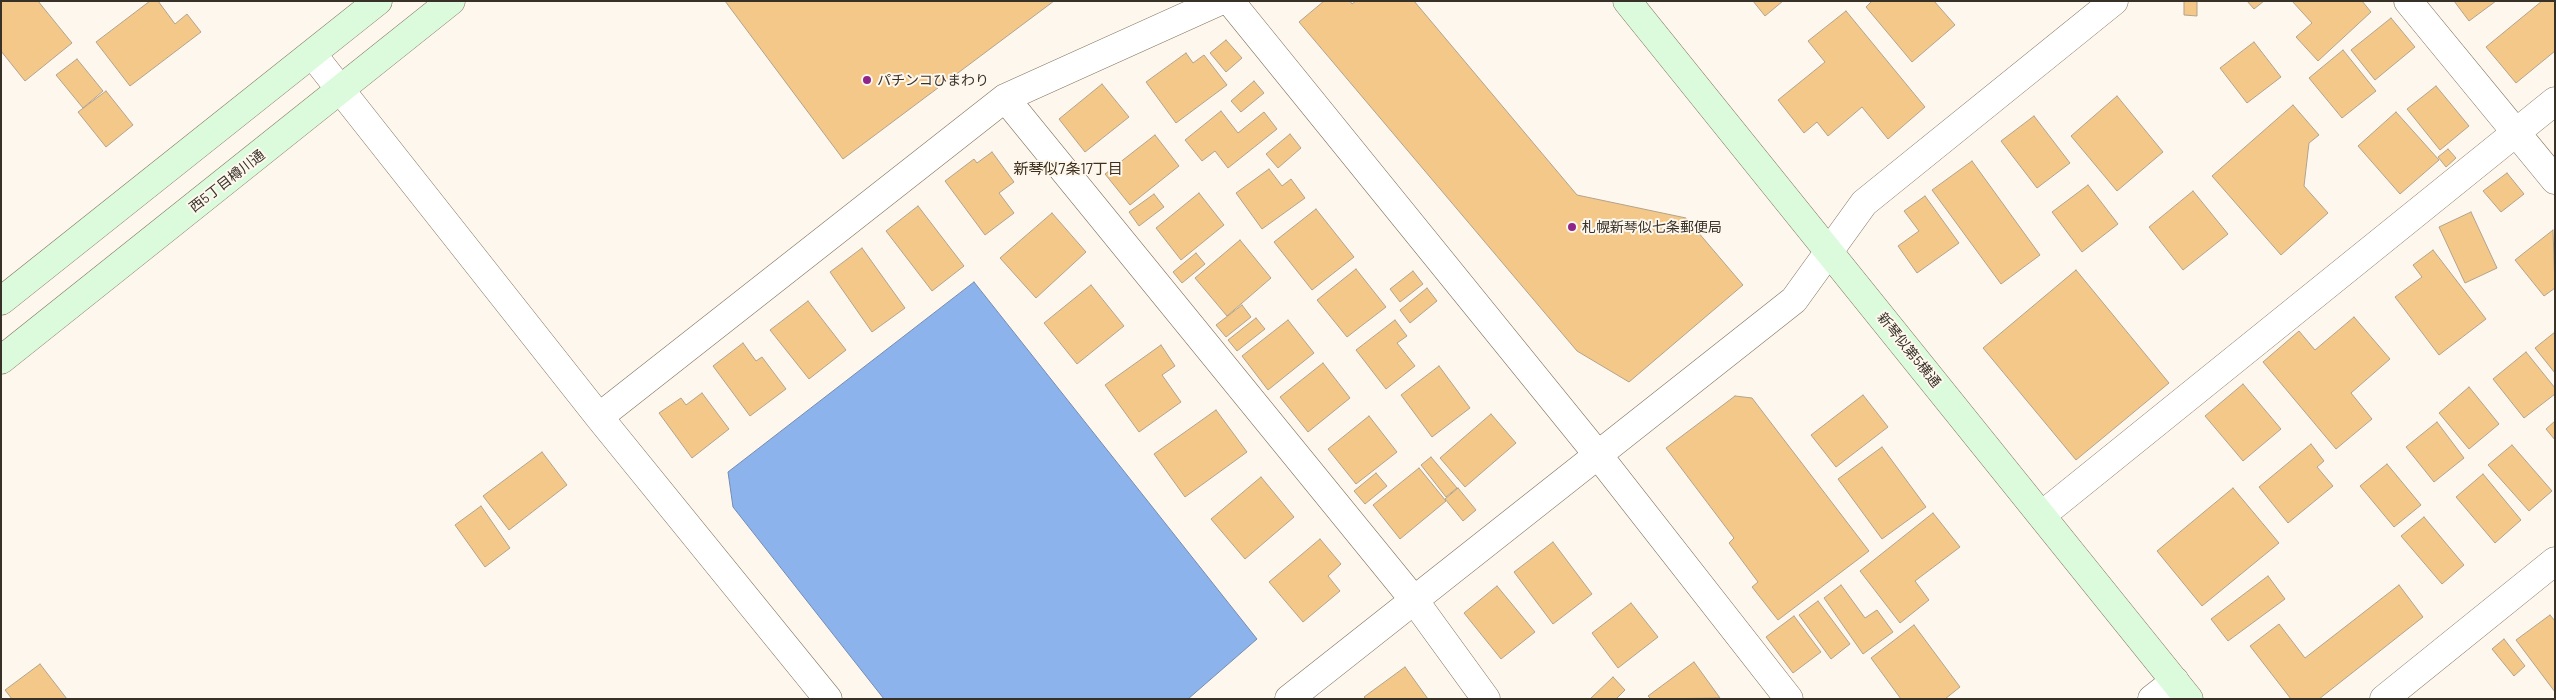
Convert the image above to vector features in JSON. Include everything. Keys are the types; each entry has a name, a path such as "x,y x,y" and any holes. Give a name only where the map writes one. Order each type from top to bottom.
{"main road":[{"path":"1,301 313,55 378,1"},
{"name":"西5丁目樽川通","path":"1,360 451,1"},
{"name":"新琴似第5横通","path":"1627,1 2182,690"}],"street":[{"path":"599,417 1005,98 1220,1"},
{"path":"1230,1 1598,455 1789,699"},
{"path":"1289,699 1794,300 1864,203 2114,1"},
{"path":"2408,1 2555,180"},
{"path":"313,55 599,417 828,699"},
{"path":"1005,98 1414,600 1486,699"},
{"path":"2042,514 2555,101"},
{"path":"2384,699 2555,561"},
{"path":"2152,699 2182,690"}],"water":[{"path":"974,282 1257,639 1188,699 884,699 733,507 728,472"}],"building":[{"path":"1,1 38,1 72,43 25,81 1,51"},
{"path":"150,1 158,1 175,24 187,14 201,32 130,86 96,42"},
{"name":"パチンコひまわり","path":"725,1 1054,1 843,159"},
{"path":"1324,1 1350,1 1352,4 1356,1 1414,1 1577,195 1686,218 1743,285 1629,382 1577,351 1299,22"},
{"path":"1753,1 1783,1 1765,16"},
{"path":"1872,1 1934,1 1955,25 1912,62 1866,7"},
{"path":"2184,1 2197,1 2197,16 2184,15"},
{"path":"2247,1 2264,1 2254,9"},
{"path":"2292,1 2362,1 2371,12 2318,61 2296,37 2312,23"},
{"path":"2454,1 2496,1 2469,21"},
{"path":"2542,1 2555,1 2555,51 2516,83 2486,47"},
{"path":"1846,11 1925,107 1888,139 1862,107 1828,136 1817,122 1804,133 1778,100 1825,62 1808,41"},
{"path":"2391,18 2415,47 2375,80 2351,50"},
{"path":"1226,40 1242,58 1226,72 1210,53"},
{"path":"2254,42 2281,77 2247,103 2220,68"},
{"path":"2343,50 2376,91 2342,118 2309,78"},
{"path":"1186,53 1193,63 1204,55 1227,85 1176,123 1146,82"},
{"path":"77,59 103,91 83,108 56,75"},
{"path":"1254,81 1264,93 1241,112 1231,101"},
{"path":"1102,84 1129,117 1085,152 1059,119"},
{"path":"2436,86 2469,126 2440,150 2407,109"},
{"path":"106,91 133,125 106,147 78,112"},
{"path":"2117,96 2163,152 2117,191 2071,136"},
{"path":"2293,105 2319,135 2309,143 2304,186 2328,213 2281,255 2212,176"},
{"path":"1221,111 1238,133 1264,112 1277,129 1228,168 1215,151 1202,161 1185,140"},
{"path":"2396,112 2439,160 2400,194 2358,146"},
{"path":"2034,116 2070,163 2037,188 2001,141"},
{"path":"1290,134 1301,148 1278,168 1266,154"},
{"path":"1155,135 1179,166 1130,205 1105,174"},
{"path":"2448,149 2456,158 2446,167 2438,157"},
{"path":"992,152 1014,182 999,193 1014,213 985,235 945,181 974,159 977,163"},
{"path":"1972,161 2040,255 2001,284 1932,190"},
{"path":"1269,169 1282,186 1291,179 1305,198 1262,229 1236,193"},
{"path":"2507,173 2524,194 2501,212 2483,191"},
{"path":"2088,185 2118,224 2082,252 2052,212"},
{"path":"2193,191 2228,234 2183,270 2149,227"},
{"path":"1199,193 1224,225 1181,260 1156,228"},
{"path":"1154,194 1164,207 1139,226 1129,212"},
{"path":"1925,196 1959,243 1917,273 1898,246 1919,231 1904,211"},
{"path":"918,206 964,266 932,291 886,231"},
{"path":"1316,209 1354,257 1312,290 1274,242"},
{"path":"2471,212 2497,268 2465,283 2439,227"},
{"path":"1052,213 1086,252 1036,298 1000,258"},
{"path":"2553,230 2555,288 2544,296 2515,260"},
{"path":"1240,240 1271,278 1227,316 1195,278"},
{"path":"862,248 905,308 872,332 830,272"},
{"path":"2433,250 2486,319 2439,355 2395,297 2422,277 2413,265"},
{"path":"1196,253 1205,264 1182,283 1173,272"},
{"path":"1356,269 1386,307 1347,337 1317,300"},
{"path":"2076,270 2169,383 2076,460 1983,348"},
{"path":"1413,271 1423,284 1400,302 1390,289"},
{"path":"1091,285 1124,326 1077,364 1044,323"},
{"path":"1427,288 1437,301 1410,323 1400,310"},
{"path":"808,301 846,350 809,379 770,330"},
{"path":"1242,305 1251,317 1226,337 1216,325"},
{"path":"2354,317 2390,359 2351,393 2372,419 2336,449 2263,362 2299,331 2315,350"},
{"path":"1256,318 1265,329 1237,351 1228,340"},
{"path":"1288,320 1314,353 1268,390 1242,356"},
{"path":"1395,320 1407,336 1397,343 1415,366 1386,389 1356,350"},
{"path":"2555,332 2555,373 2535,348"},
{"path":"743,343 756,361 762,357 786,389 750,416 713,366"},
{"path":"1161,345 1175,366 1162,375 1181,402 1139,432 1105,385"},
{"path":"2526,352 2555,388 2555,394 2524,418 2493,379"},
{"path":"1323,363 1350,398 1308,432 1280,397"},
{"path":"1439,366 1470,408 1432,437 1401,395"},
{"path":"2243,384 2281,429 2243,461 2205,416"},
{"path":"2469,387 2499,424 2469,449 2439,413"},
{"path":"702,393 729,429 692,458 659,413 681,398 686,405"},
{"path":"1863,395 1888,427 1836,467 1811,435"},
{"path":"1735,396 1752,398 1869,551 1778,620 1752,587 1758,582 1729,543 1734,538 1666,448"},
{"path":"1216,410 1247,452 1185,497 1154,454"},
{"path":"1491,414 1516,443 1465,487 1440,458"},
{"path":"1369,416 1397,452 1356,484 1328,449"},
{"path":"2555,421 2555,440 2546,429"},
{"path":"2437,422 2464,458 2434,482 2406,447"},
{"path":"2311,444 2324,461 2317,467 2333,486 2288,523 2259,487"},
{"path":"2512,445 2552,491 2529,511 2488,465"},
{"path":"1882,447 1926,507 1882,539 1838,479"},
{"path":"542,452 567,485 509,530 483,496"},
{"path":"1431,457 1457,488 1446,497 1421,465"},
{"path":"2387,464 2421,505 2394,527 2360,486"},
{"path":"1419,468 1446,501 1400,539 1373,505"},
{"path":"1376,473 1387,486 1365,504 1354,491"},
{"path":"2483,474 2521,520 2495,543 2456,497"},
{"path":"1261,477 1294,517 1245,559 1211,519"},
{"path":"1458,488 1476,510 1463,521 1445,499"},
{"path":"2233,488 2279,543 2202,606 2157,551"},
{"path":"481,506 510,548 485,567 455,525"},
{"path":"1933,513 1960,547 1915,581 1929,600 1900,623 1860,571"},
{"path":"2424,517 2464,565 2442,584 2401,536"},
{"path":"1320,539 1341,564 1328,576 1340,591 1303,622 1269,582"},
{"path":"1553,542 1592,594 1553,624 1514,572"},
{"path":"2268,576 2285,599 2228,641 2211,619"},
{"path":"1841,585 1865,618 1877,610 1893,632 1863,654 1824,598"},
{"path":"2399,585 2423,617 2319,699 2291,699 2250,646 2279,624 2305,658"},
{"path":"1497,586 1535,632 1501,659 1464,613"},
{"path":"1818,601 1850,644 1831,659 1799,615"},
{"path":"1631,603 1658,637 1618,668 1592,633"},
{"path":"2550,615 2555,621 2555,692 2516,640"},
{"path":"1794,616 1821,652 1793,673 1766,637"},
{"path":"1914,625 1960,687 1945,699 1901,699 1871,658"},
{"path":"2504,639 2525,666 2514,676 2492,649"},
{"path":"1694,662 1720,698 1651,699 1648,696"},
{"path":"40,664 67,699 12,699 5,690"},
{"path":"1405,667 1428,699 1366,699 1364,697"},
{"path":"1613,677 1625,690 1616,699 1590,699"}],"place":[{"name":"パチンコひまわり","path":"867,80"},
{"name":"札幌新琴似七条郵便局","path":"1572,227"}],"district":[{"name":"新琴似7条17丁目","path":"1068,169"}]}
